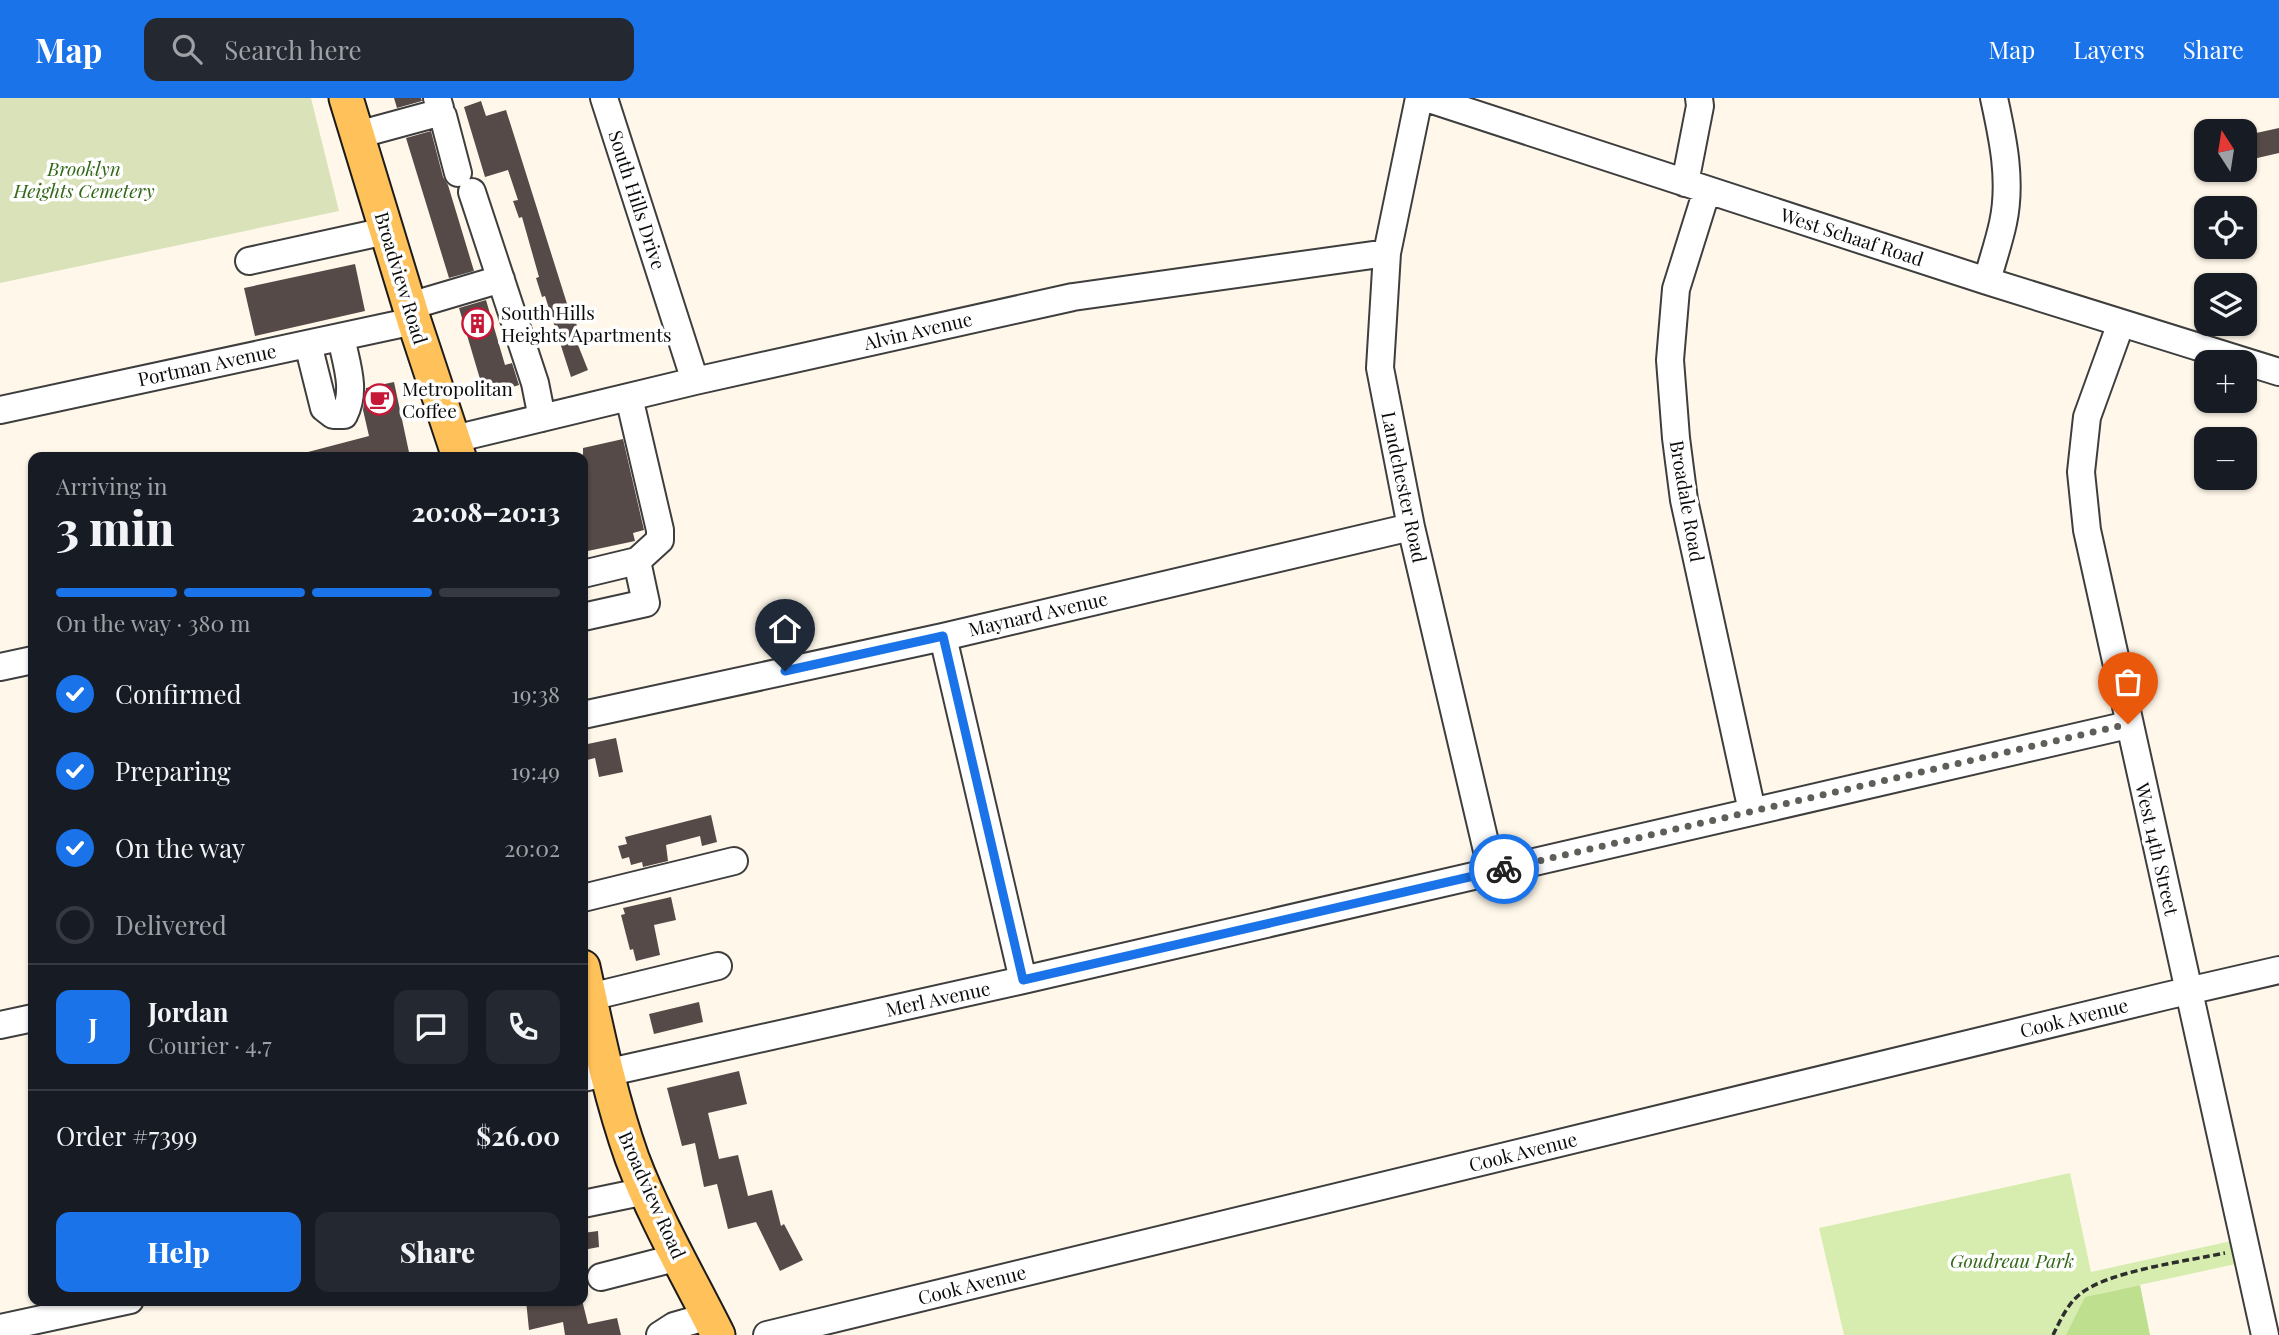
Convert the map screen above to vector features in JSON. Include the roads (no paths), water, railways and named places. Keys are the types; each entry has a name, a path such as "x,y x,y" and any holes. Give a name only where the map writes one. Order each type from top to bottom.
{"main road":[{"name":"Broadview Road","path":"346,98 457,448"},
{"name":"Broadview Road","path":"588,1003 595,1075 619,1118 646,1191 714,1326"}],"street":[{"name":"South Hills Drive","path":"604,98 695,381"},
{"name":"Landchester Road","path":"1419,98 1387,253 1380,368 1411,527 1492,872"},
{"name":"West Schaaf Road","path":"1426,98 1987,281 2279,372"},
{"name":"Broadale Road","path":"1699,98 1696,186 1676,289 1670,360 1684,500 1752,811"},
{"path":"1987,281 2003,222 2006,195 2003,137 1994,98"},
{"path":"357,135 438,106 501,279 535,383 542,418"},
{"path":"249,261 386,231"},
{"name":"Alvin Avenue","path":"457,448 542,418 1073,297 1387,253"},
{"name":"Portman Avenue","path":"0,410 341,337 501,279"},
{"name":"West 14th Street","path":"2121,323 2087,416 2081,472 2087,530 2265,1335"},
{"path":"308,344 324,408 333,415 344,415 352,390 341,337"},
{"path":"588,573 636,561 657,544 660,530 629,397"},
{"name":"Maynard Avenue","path":"588,714 943,636 1411,527"},
{"path":"588,616 646,603 636,561"},
{"path":"943,636 1023,980"},
{"path":"0,667 28,661"},
{"name":"Merl Avenue","path":"595,1075 1023,980 2129,725"},
{"path":"588,897 734,861"},
{"path":"588,982 718,966"},
{"name":"Cook Avenue","path":"767,1335 2279,970"},
{"path":"0,1026 28,1019"},
{"path":"588,1203 646,1191"},
{"path":"601,1277 679,1258"},
{"path":"0,1328 102,1306"},
{"path":"660,1335 674,1326 714,1326"}],"place":[{"name":"South Hills Heights Apartments","path":"478,324"},
{"name":"Metropolitan Coffee","path":"379,400"}],"park label":[{"name":"Brooklyn Heights Cemetery","path":"84,180"},
{"name":"Goudreau Park","path":"2012,1261"}]}
